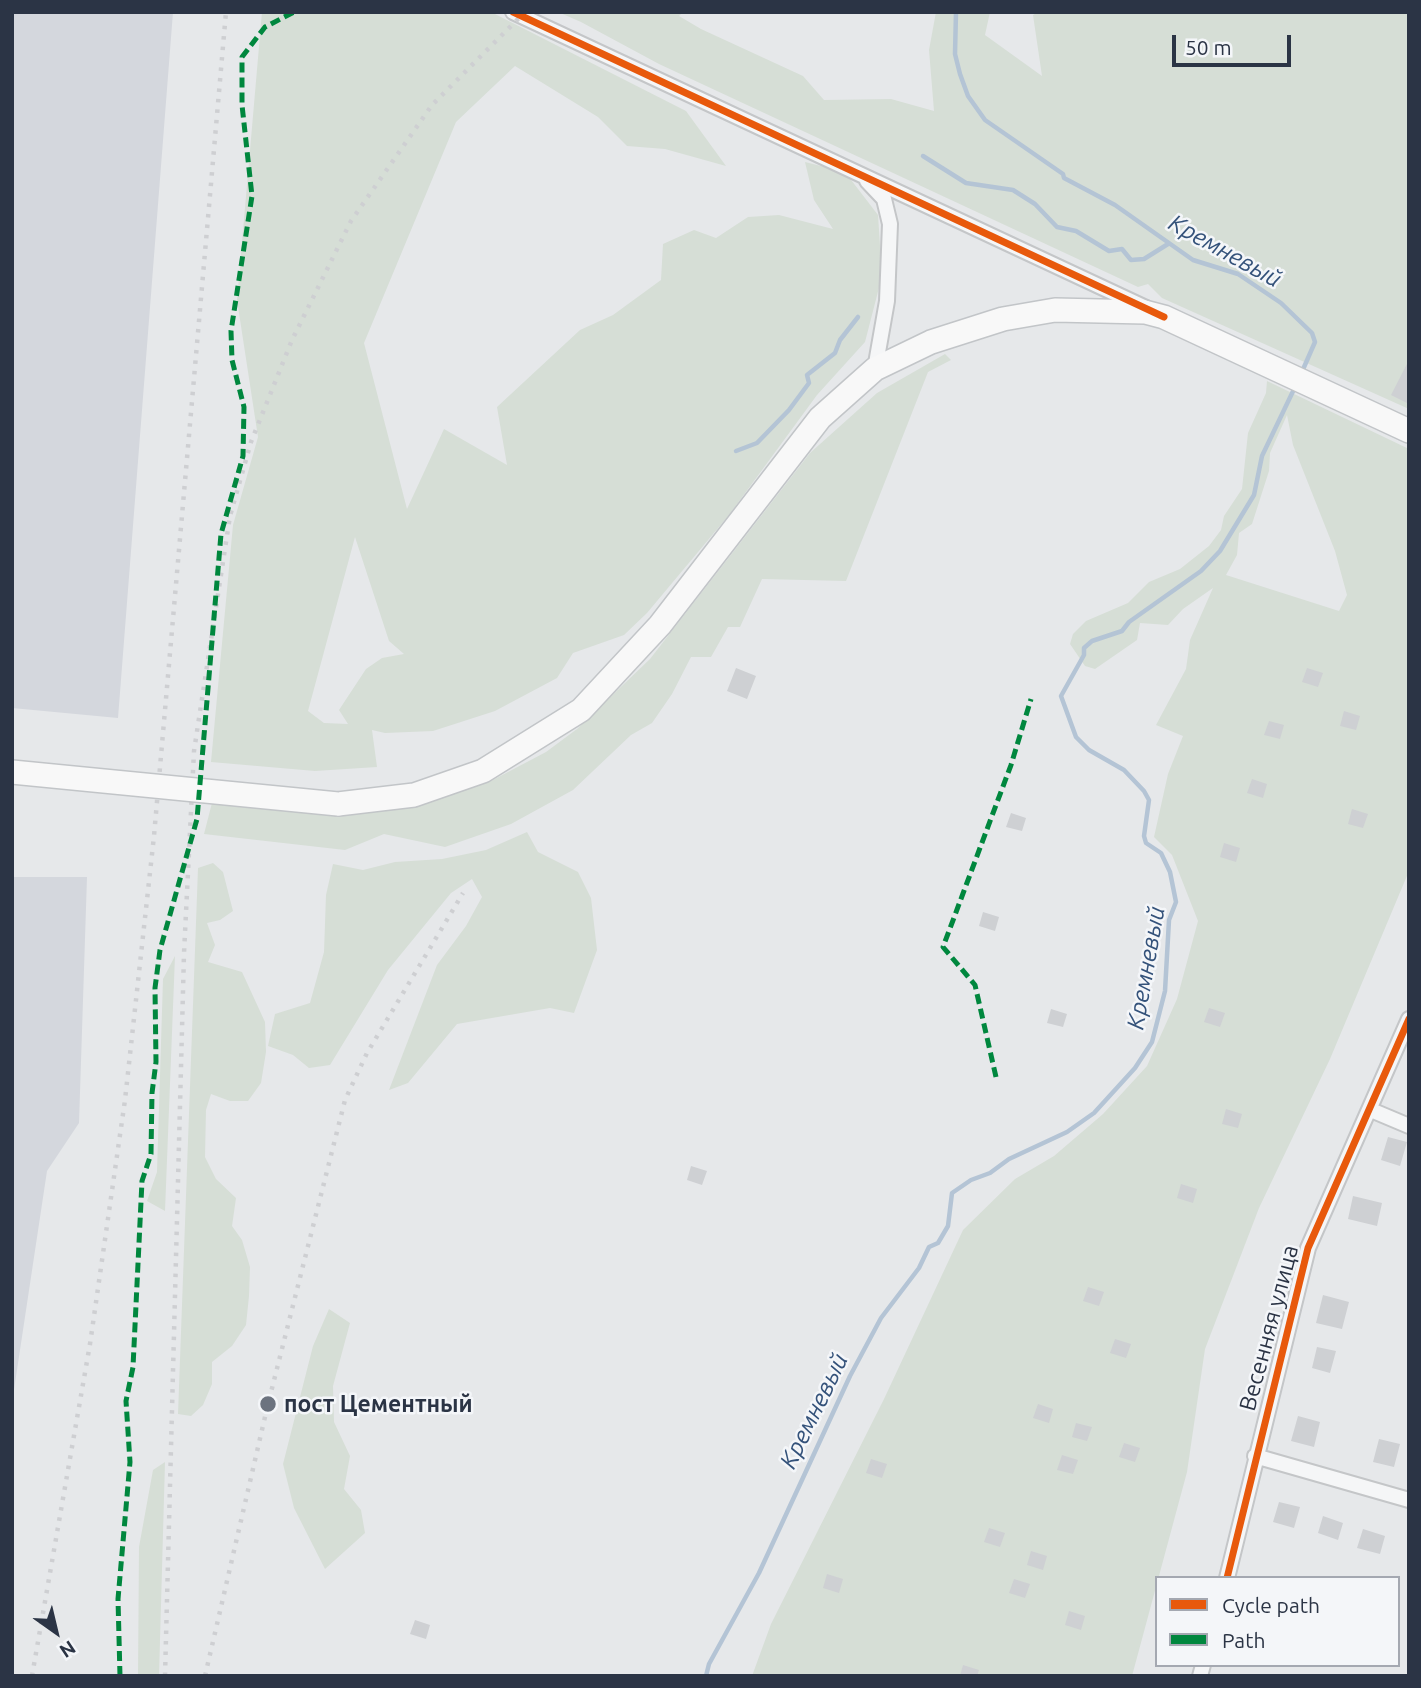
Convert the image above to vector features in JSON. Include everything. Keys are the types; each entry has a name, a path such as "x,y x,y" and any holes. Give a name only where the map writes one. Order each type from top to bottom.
{"main road":[{"path":"12,772 338,804 414,794 483,771 581,710 660,625 820,418 875,369 931,342 1003,319 1055,310 1119,309 1164,317 1409,431"}],"street":[{"path":"513,12 1164,317"},
{"path":"861,175 884,199 890,224 887,300 875,369"},
{"name":"Весенняя улица","path":"1227,1576 1308,1248 1409,1019"},
{"path":"1371,1110 1409,1126"},
{"path":"1255,1457 1409,1500"}],"shaded area":[{"path":"12,12 173,12 118,718 12,708"},
{"path":"262,12 491,12 686,111 726,166 665,149 627,146 598,117 515,66 456,122 364,343 407,509 444,429 507,465 497,407 580,330 613,315 661,280 663,244 694,230 716,238 748,217 779,215 833,229 814,200 805,162 845,172 878,215 882,276 865,342 817,395 729,515 647,613 624,635 573,653 557,678 495,711 433,731 385,733 372,730 377,767 315,771 211,762 233,525 258,437 237,300","holes":["355,537 389,641 404,654 382,658 366,669 339,710 348,724 324,723 308,711"]},
{"path":"558,12 683,12 679,16 701,29 803,76 824,100 891,99 934,111 929,50 936,12 990,12 985,35 1042,76 1033,15 1038,12 1409,12 1409,409 1162,298 1148,284 1138,287 659,64"},
{"path":"945,354 951,360 928,372 846,581 762,579 740,627 728,627 711,657 691,657 672,694 652,723 631,735 573,790 511,824 445,847 384,834 345,850 204,834 213,799 448,795 489,782 546,752 577,729 650,659 810,453 877,393"},
{"path":"1267,381 1409,449 1409,871 1330,1059 1259,1208 1205,1349 1187,1472 1159,1576 1155,1576 1155,1591 1132,1676 752,1676 771,1624 884,1399 963,1230 1015,1179 1054,1156 1103,1114 1147,1066 1177,999 1198,921 1172,855 1154,837 1168,774 1183,736 1156,725 1186,669 1190,640 1213,588 1183,609 1168,625 1140,623 1137,640 1095,669 1085,666 1070,644 1073,634 1086,621 1128,603 1149,582 1180,569 1209,546 1221,530 1224,516 1242,489 1248,433 1266,393","holes":["1287,415 1293,445 1335,551 1347,595 1339,611 1226,575 1237,555 1239,533 1252,524 1269,471 1270,453"]},
{"path":"527,832 538,852 578,872 591,898 597,950 574,1013 550,1008 457,1024 408,1083 389,1090 437,965 466,926 482,897 472,879 451,893 388,970 330,1065 309,1068 293,1055 268,1046 275,1014 310,1003 324,952 326,895 333,864 363,870 395,862 442,859 486,850"},
{"path":"213,863 223,872 233,911 220,920 207,923 215,945 208,962 242,972 265,1022 266,1052 261,1083 248,1101 230,1101 211,1094 206,1110 205,1157 216,1179 236,1198 232,1226 242,1240 250,1267 249,1296 246,1325 232,1346 212,1362 212,1384 203,1405 191,1416 178,1414 198,868"},
{"path":"12,877 87,877 79,1123 47,1171 12,1403"},
{"path":"175,956 165,1211 147,1201 157,1172 163,979"},
{"path":"329,1309 350,1323 333,1386 334,1422 350,1456 344,1489 361,1510 365,1533 325,1569 294,1508 283,1464 313,1346"},
{"path":"165,1462 159,1676 138,1676 139,1547 153,1470"}],"building":[{"path":"1409,360 1409,404 1391,395"},
{"path":"736,668 756,676 747,699 727,691"},
{"path":"1307,668 1323,673 1318,687 1302,682"},
{"path":"1344,711 1360,716 1356,730 1340,726"},
{"path":"1269,721 1284,725 1280,739 1264,735"},
{"path":"1252,779 1267,784 1263,798 1247,793"},
{"path":"1352,809 1368,814 1363,828 1348,824"},
{"path":"1011,813 1026,818 1022,831 1006,827"},
{"path":"1224,843 1240,848 1236,862 1220,857"},
{"path":"983,912 999,917 995,931 979,926"},
{"path":"1209,1008 1225,1013 1220,1027 1204,1022"},
{"path":"1051,1009 1067,1014 1063,1027 1047,1023"},
{"path":"1226,1109 1242,1114 1238,1128 1222,1124"},
{"path":"1388,1137 1407,1142 1400,1166 1381,1160"},
{"path":"691,1166 707,1171 702,1185 687,1180"},
{"path":"1181,1184 1197,1189 1193,1203 1177,1198"},
{"path":"1353,1196 1382,1203 1377,1226 1348,1219"},
{"path":"1088,1287 1104,1292 1099,1306 1083,1301"},
{"path":"1323,1295 1349,1302 1342,1329 1316,1323"},
{"path":"1115,1339 1131,1344 1126,1358 1110,1353"},
{"path":"1317,1347 1336,1351 1330,1373 1312,1368"},
{"path":"1038,1404 1053,1409 1049,1423 1033,1418"},
{"path":"1298,1416 1320,1422 1314,1447 1291,1441"},
{"path":"1076,1423 1092,1427 1087,1441 1072,1437"},
{"path":"1379,1439 1400,1444 1394,1467 1373,1462"},
{"path":"1124,1443 1140,1448 1135,1462 1119,1457"},
{"path":"1062,1455 1078,1460 1073,1474 1057,1470"},
{"path":"871,1459 887,1464 882,1478 866,1473"},
{"path":"1279,1502 1300,1507 1294,1528 1273,1522"},
{"path":"1323,1516 1343,1523 1338,1540 1318,1533"},
{"path":"989,1528 1005,1533 1000,1547 984,1542"},
{"path":"1363,1529 1385,1536 1380,1554 1357,1548"},
{"path":"1031,1551 1047,1556 1043,1570 1027,1565"},
{"path":"827,1574 843,1579 839,1593 823,1588"},
{"path":"1014,1579 1030,1584 1025,1598 1009,1593"},
{"path":"1069,1611 1085,1616 1081,1630 1065,1625"},
{"path":"415,1620 430,1625 426,1639 410,1634"},
{"path":"963,1665 979,1670 977,1676 960,1676"}],"waterway":[{"name":"Кремневый","path":"956,12 955,54 960,74 968,96 985,120 1063,174 1064,178 1115,205 1193,260 1238,274 1281,303 1312,333 1315,342 1301,374"},
{"path":"923,156 966,183 1013,190 1035,204 1057,227 1076,231 1109,251 1122,249 1131,260 1144,259 1168,244"},
{"path":"736,451 757,443 789,410 809,383 807,375 835,353 840,340 858,317"},
{"name":"Кремневый","path":"706,1676 709,1664 759,1573 850,1376 881,1318 919,1268 929,1247 938,1243 948,1226 952,1193 971,1180 990,1173 1009,1159 1067,1132 1094,1113 1135,1068 1152,1042 1165,991 1169,920 1176,902 1170,872 1161,853 1146,843 1144,836 1149,800 1144,791 1124,770 1089,750 1076,737 1061,696 1084,655 1084,648 1092,641 1122,631 1129,622 1201,571 1220,551 1254,495 1262,456 1296,385"}],"railway":[{"path":"32,1676 90,1344 125,1100 154,836 226,12"},
{"path":"165,1676 184,953 194,751 230,516 251,442 292,340 351,221 432,105 525,12"},
{"path":"205,1676 268,1404 345,1100 367,1053 463,893"}],"marked path":[{"path":"120,1676 118,1599 130,1462 126,1401 133,1367 142,1181 151,1154 152,1093 156,1062 155,988 160,950 197,819 221,534 243,456 244,407 232,360 231,331 252,196 242,105 242,57 265,27 294,12"},
{"path":"996,1077 975,985 943,947 1011,765 1031,699"}],"cycle path":[{"path":"513,12 1164,317"},
{"path":"1227,1576 1308,1248 1409,1019"}],"place":[{"name":"пост Цементный","path":"268,1404"}]}
